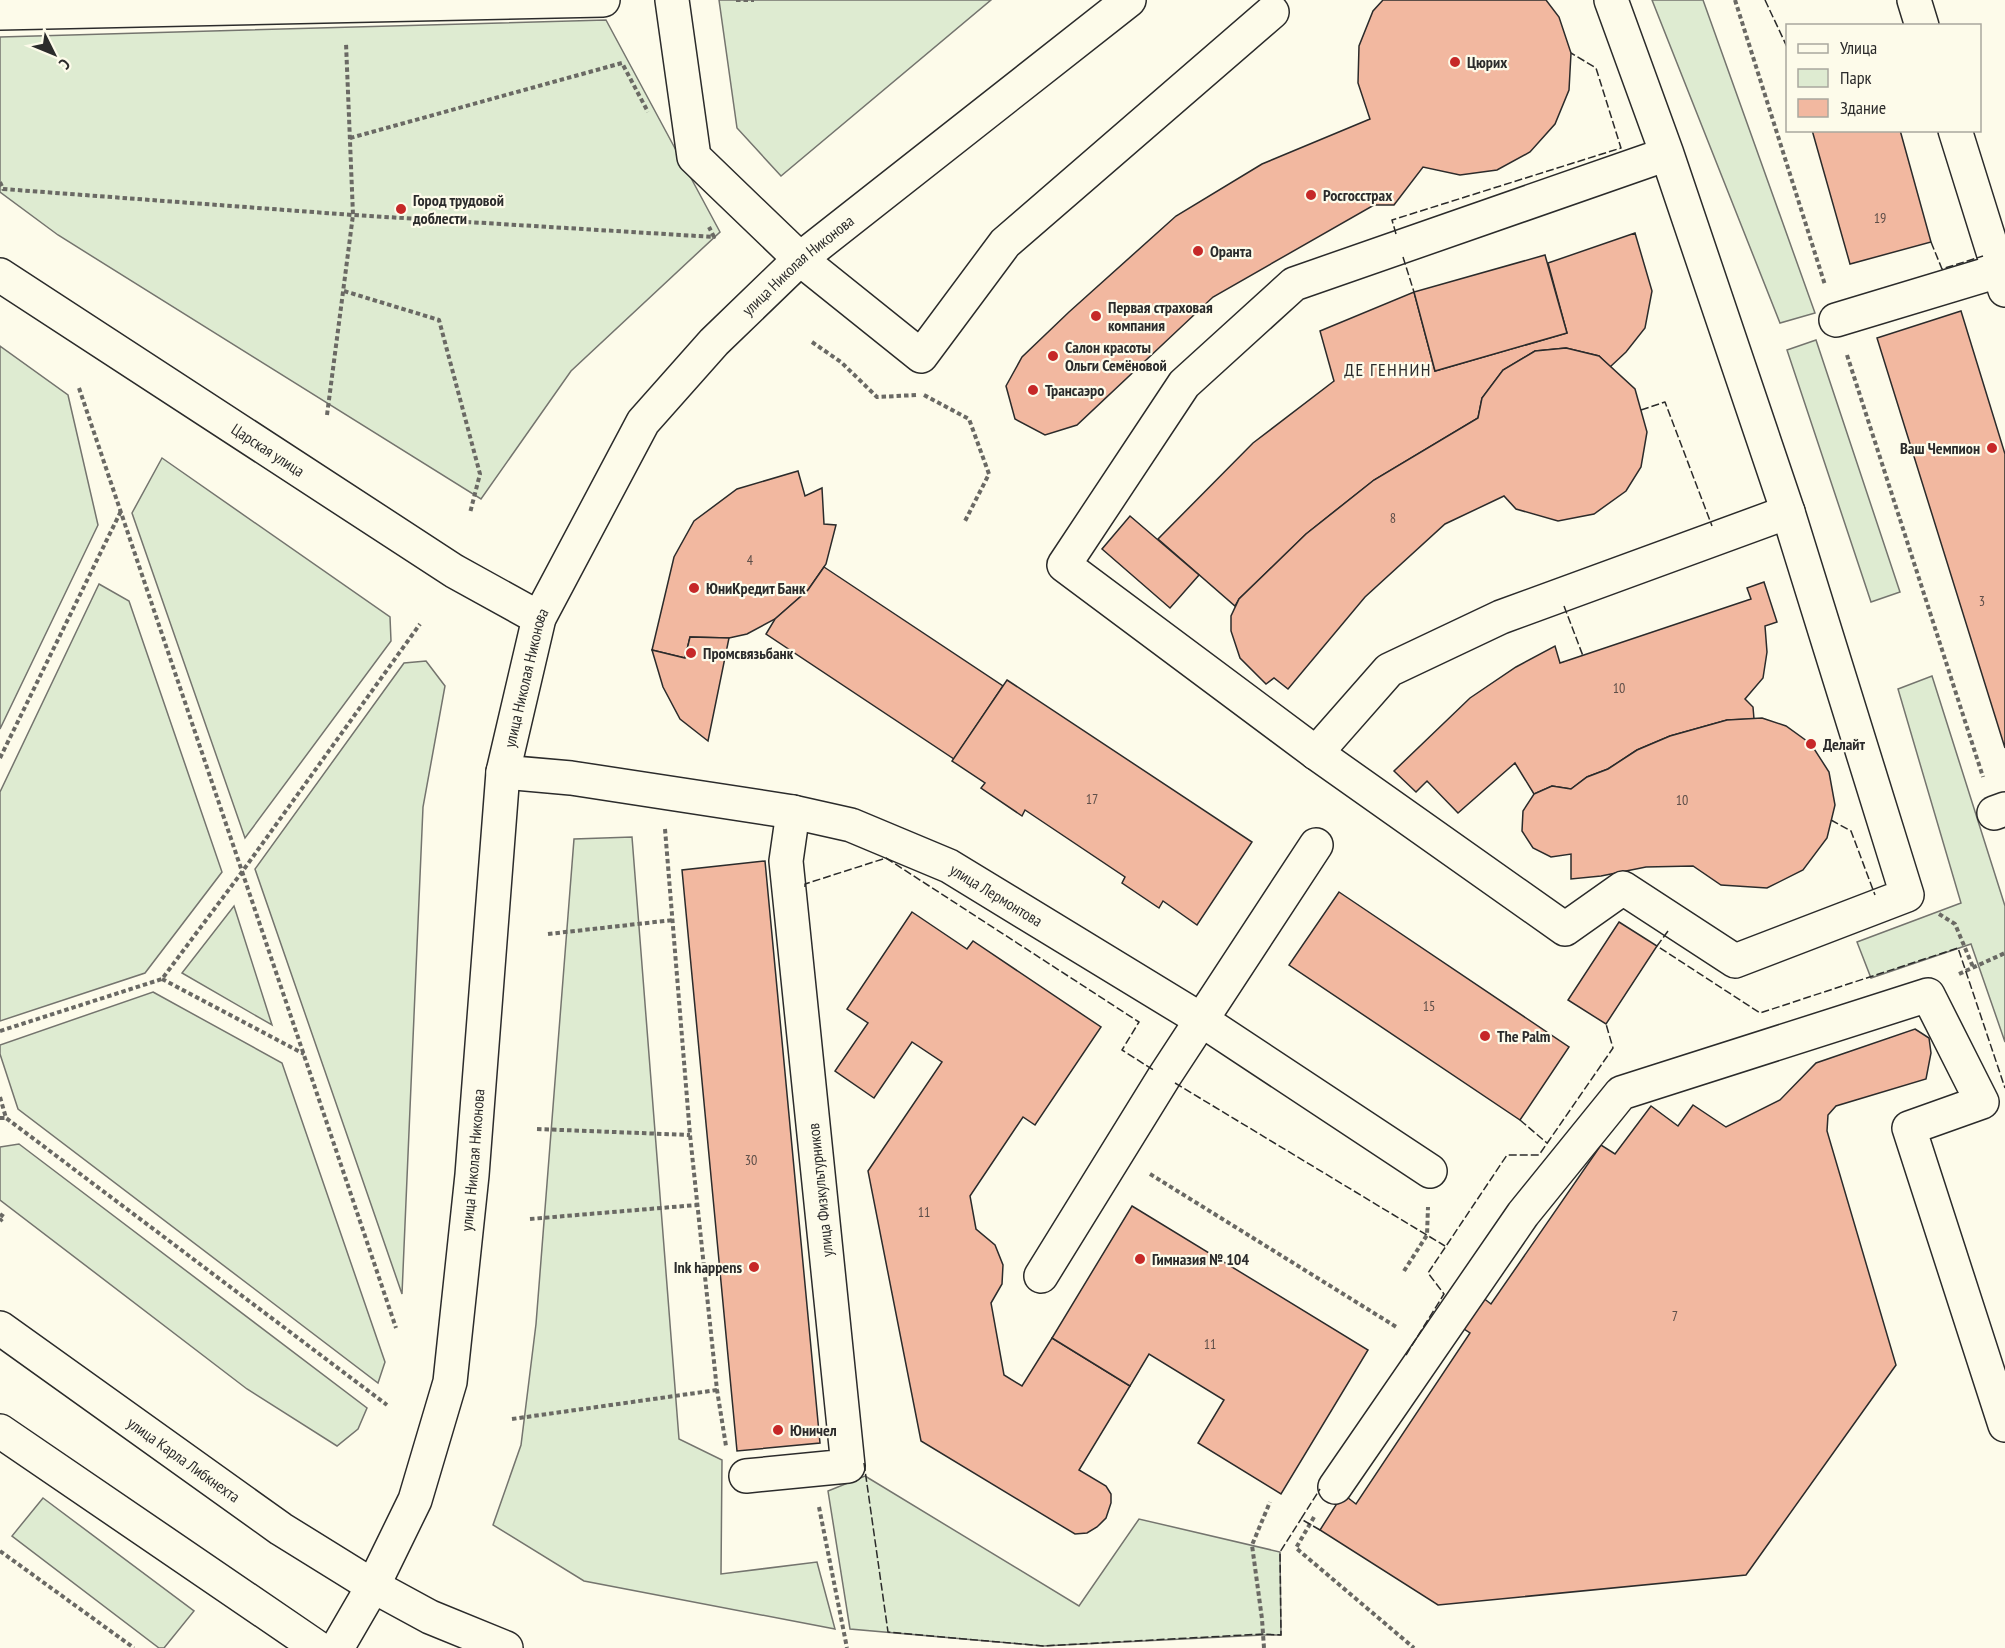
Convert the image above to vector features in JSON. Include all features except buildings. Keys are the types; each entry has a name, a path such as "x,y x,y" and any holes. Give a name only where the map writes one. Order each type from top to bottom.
{"street":[{"path":"0,13 42,6 603,0"},
{"path":"672,0 694,157 800,259 921,356 1005,243 1272,12"},
{"name":"улица Николая Никонова","path":"338,1648 373,1586 415,1500 450,1382 472,1175 503,772 539,618 643,422 714,342 800,259 1129,0"},
{"path":"1611,0 1667,154 1788,512 1907,895 1735,962 1623,888 1565,929 1316,753 1064,565 1184,384 1294,284 1667,154"},
{"path":"1914,0 1921,24"},
{"path":"1836,320 2003,276 1956,132"},
{"name":"Царская улица","path":"0,275 454,571 539,618"},
{"path":"1316,753 1389,670 1501,617 1788,512"},
{"name":"улица Лермонтова","path":"503,772 571,778 793,812 851,825 949,866 1200,1019 1431,1171"},
{"name":"улица Физкультурников","path":"746,1476 848,1466 786,861 793,812"},
{"path":"1041,1276 1200,1019 1316,845"},
{"path":"1335,1487 1522,1214 1621,1093 1928,995 1982,1102 1909,1128 2005,1425"},
{"name":"улица Карла Либкнехта","path":"0,1328 281,1529 373,1586 430,1617 506,1648"},
{"path":"0,1431 318,1648"}],"path":[{"path":"736,0 754,0"},
{"path":"1735,0 1836,320 2000,811"},
{"path":"327,415 353,215 345,40"},
{"path":"350,138 622,63 649,114"},
{"path":"0,182 3,189 353,215 714,237 708,226"},
{"path":"344,291 439,320 480,474 470,513"},
{"path":"812,342 841,362 877,397 924,395 969,419 989,474 964,523"},
{"path":"79,388 396,1328"},
{"path":"0,758 121,512"},
{"path":"0,1031 162,979 242,872 420,624"},
{"path":"664,819 690,1135 717,1390 729,1462 746,1476"},
{"path":"548,934 673,920"},
{"path":"1955,924 1973,967"},
{"path":"1928,995 1965,970 2005,953"},
{"path":"162,979 304,1054"},
{"path":"0,1097 6,1118 387,1405"},
{"path":"0,1119 6,1118"},
{"path":"537,1129 690,1135"},
{"path":"1116,1153 1399,1328"},
{"path":"1404,1271 1427,1235 1431,1171"},
{"path":"530,1219 697,1205"},
{"path":"0,1214 4,1217 0,1221"},
{"path":"512,1419 717,1390"},
{"path":"812,1470 847,1648"},
{"path":"1335,1487 1296,1548 1414,1648"},
{"path":"1264,1648 1252,1545 1270,1503"},
{"path":"0,1551 134,1648"}],"green space":[{"path":"719,0 991,0 781,176 737,128"},
{"path":"1652,0 1703,0 1815,313 1780,323"},
{"path":"606,20 720,232 571,371 481,499 58,235 0,192 0,37"},
{"path":"1816,340 1900,592 1871,602 1787,350"},
{"path":"0,346 68,395 98,525 0,729"},
{"path":"162,458 390,617 391,641 245,838 132,513"},
{"path":"99,584 129,601 222,872 145,973 0,1021 0,792"},
{"path":"426,661 445,686 423,807 402,1294 255,869 404,663"},
{"path":"1932,676 2005,906 2005,1042 1971,944 1871,978 1857,942 1961,903 1898,689"},
{"path":"632,837 679,1439 722,1460 721,1574 817,1562 835,1629 584,1581 493,1525 521,1445 536,1324 574,839"},
{"path":"234,906 272,1025 182,973"},
{"path":"153,992 282,1063 385,1362 378,1383 18,1109 0,1054 0,1045"},
{"path":"19,1144 367,1408 358,1429 337,1446 247,1389 0,1200 0,1147"},
{"path":"865,1476 1079,1606 1139,1519 1280,1552 1281,1635 1043,1646 850,1629 828,1491"},
{"path":"43,1498 194,1611 164,1648 159,1648 12,1536"}],"fence":[{"path":"1765,0 1786,45"},
{"path":"1396,234 1392,220 1621,148 1596,68 1571,53"},
{"path":"1931,242 1942,269 1983,256"},
{"path":"1403,257 1414,292"},
{"path":"1641,410 1665,402 1712,526"},
{"path":"1564,606 1583,656"},
{"path":"1831,820 1851,831 1875,895"},
{"path":"805,887 805,884 886,858 1139,1022 1122,1050 1155,1071"},
{"path":"1668,931 1657,946 1760,1013 1958,948 2005,1088"},
{"path":"1406,1355 1444,1294 1428,1273 1507,1155 1539,1155 1613,1048 1606,1024"},
{"path":"1175,1083 1445,1246"},
{"path":"1520,1120 1547,1143"},
{"path":"864,1463 888,1632 1043,1646 1263,1634 1281,1635 1280,1552 1301,1519"},
{"path":"1320,1489 1301,1519 1320,1530"}],"place":[{"name":"Цюрих","path":"1455,62"},
{"name":"Росгосстрах","path":"1311,195"},
{"name":"Город трудовой доблести","path":"401,209"},
{"name":"Оранта","path":"1198,251"},
{"name":"Первая страховая компания","path":"1096,316"},
{"name":"Салон красоты Ольги Семёновой","path":"1053,356"},
{"name":"Трансаэро","path":"1033,390"},
{"name":"Ваш Чемпион","path":"1992,448"},
{"name":"ЮниКредит Банк","path":"694,588"},
{"name":"Промсвязьбанк","path":"691,653"},
{"name":"Делайт","path":"1811,744"},
{"name":"The Palm","path":"1485,1036"},
{"name":"Гимназия № 104","path":"1140,1259"},
{"name":"Ink happens","path":"754,1267"},
{"name":"Юничел","path":"778,1430"}],"district":[{"name":"ДЕ ГЕННИН","path":"1388,370"}]}
